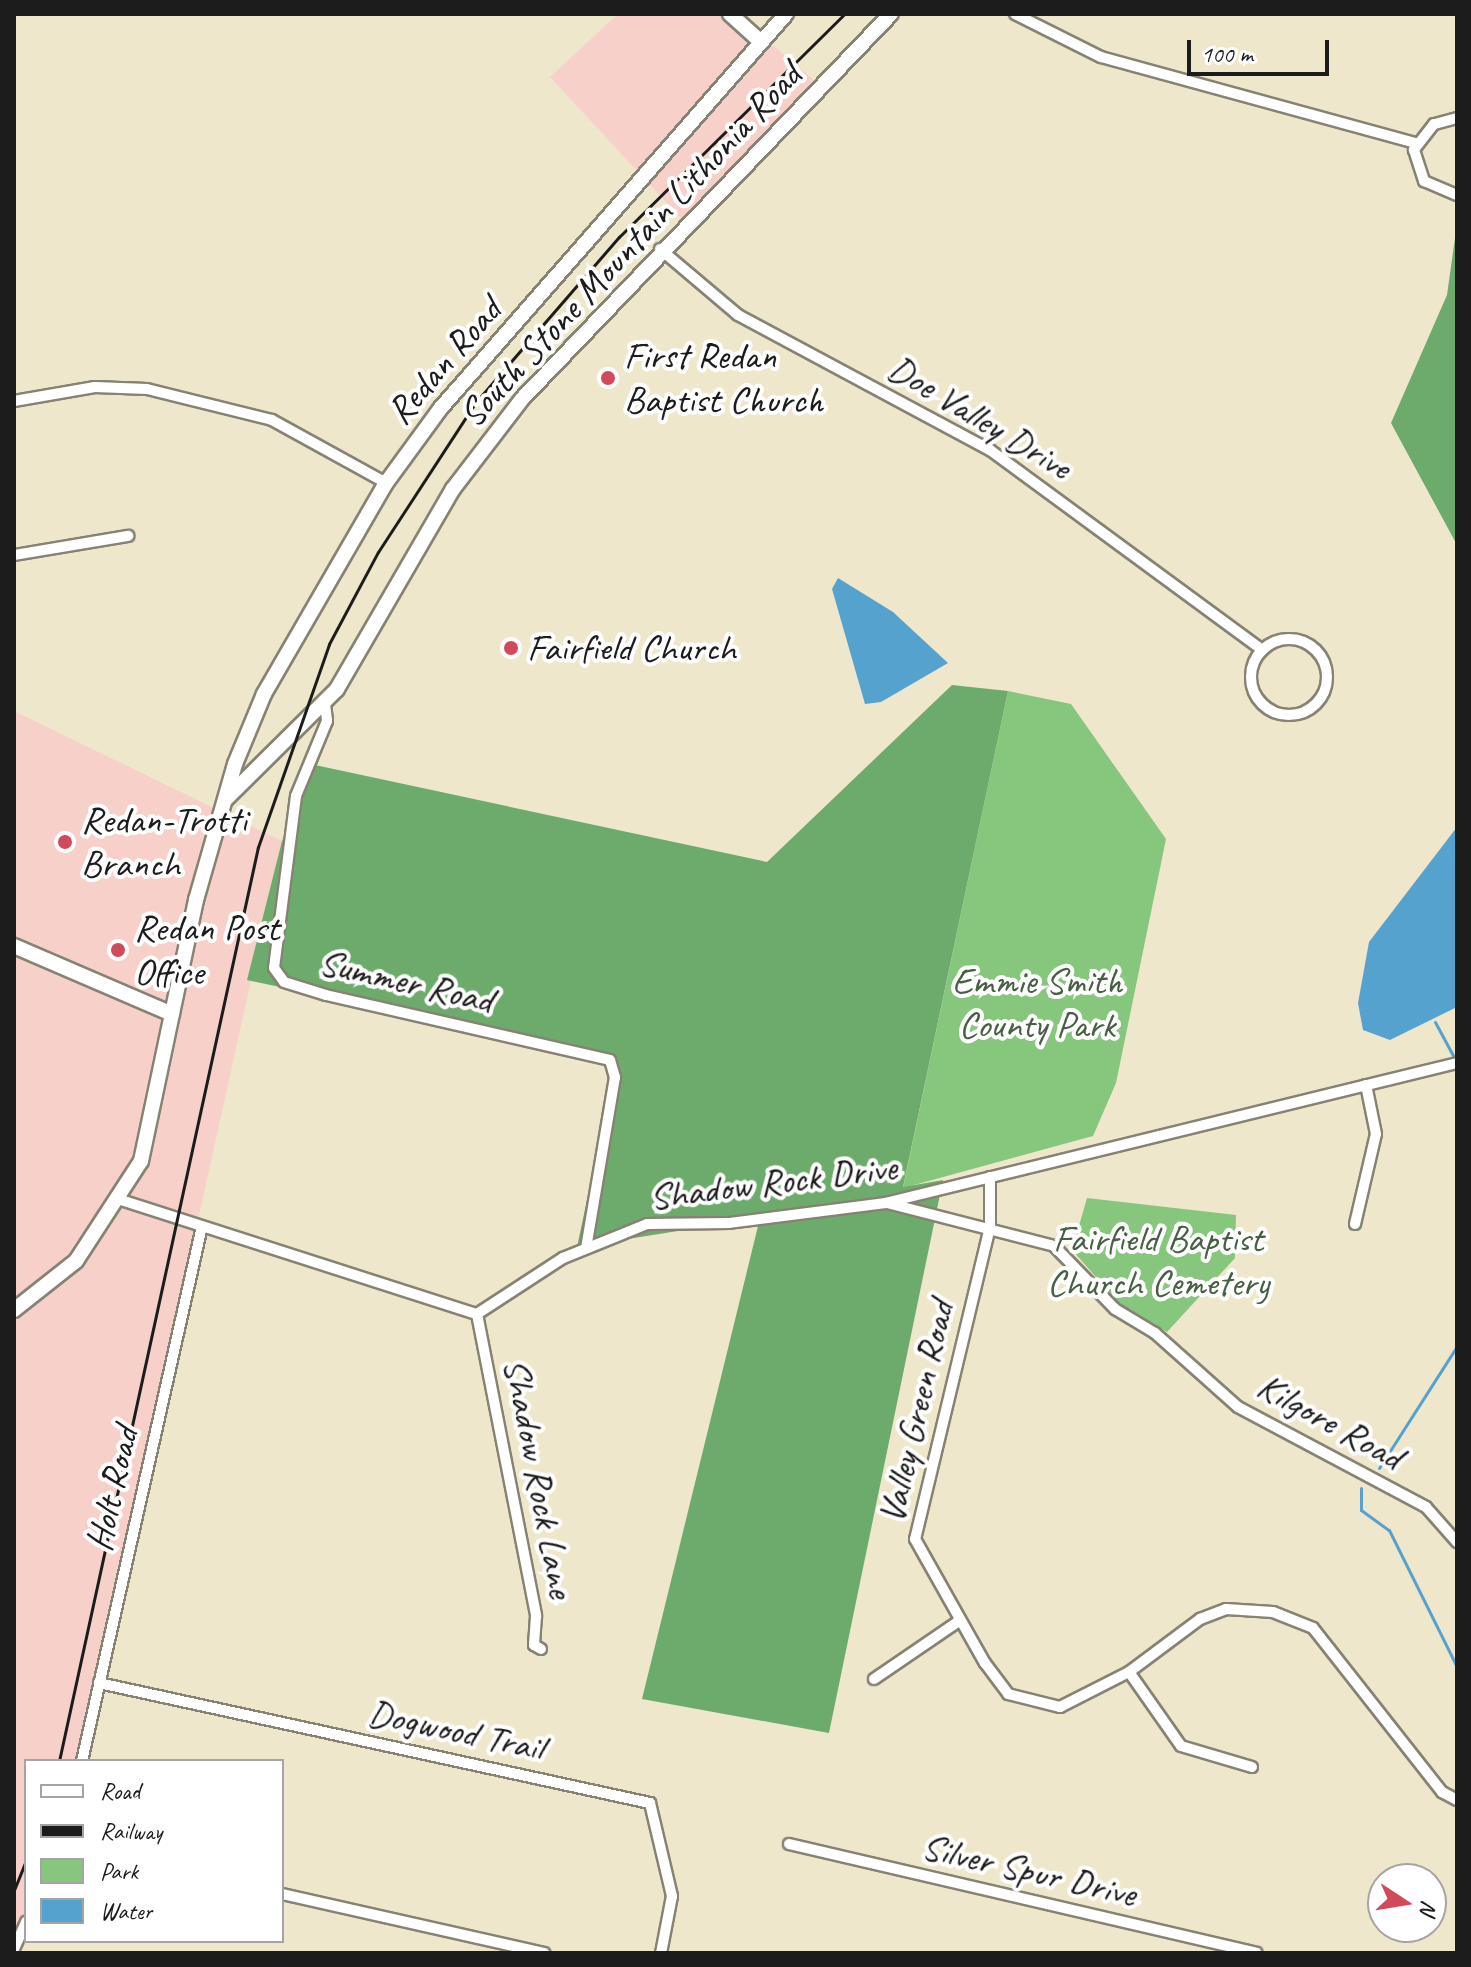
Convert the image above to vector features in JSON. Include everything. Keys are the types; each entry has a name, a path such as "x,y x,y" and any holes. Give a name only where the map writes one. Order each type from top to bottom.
{"main road":[{"path":"730,14 760,41"},
{"name":"Redan Road","path":"226,799 264,694 386,483 444,403 786,14"},
{"name":"South Stone Mountain Lithonia Road","path":"226,799 325,704 486,443 660,249 891,14"},
{"path":"14,1310 76,1261 121,1200 141,1161 172,1014 226,799"},
{"path":"14,946 172,1014"}],"street":[{"path":"1015,14 1101,57 1415,143"},
{"path":"1415,143 1434,124 1457,118"},
{"path":"1415,143 1424,181 1457,195"},
{"name":"Doe Valley Drive","path":"660,249 738,315 990,450 1262,650"},
{"path":"14,401 95,387 147,389 272,420 386,483"},
{"path":"14,555 128,536"},
{"path":"1294,639 1316,650 1327,673 1314,706 1291,716 1265,707 1251,686 1262,650 1294,639"},
{"name":"Summer Road","path":"325,704 327,721 296,796 274,968 284,982 326,995 610,1060 615,1077 586,1248"},
{"name":"Shadow Rock Drive","path":"477,1314 586,1248 647,1224 729,1223 885,1203 1457,1063"},
{"path":"1355,1224 1376,1134 1366,1085"},
{"name":"Valley Green Road","path":"990,1177 990,1227 915,1523 919,1556 1008,1694 1021,1701 1060,1707 1129,1672 1177,1633 1226,1609 1299,1621 1313,1628 1442,1792 1457,1800"},
{"path":"121,1200 201,1231 477,1314"},
{"name":"Kilgore Road","path":"885,1203 990,1227 1054,1246 1115,1309 1155,1333 1238,1407 1426,1507 1457,1542"},
{"name":"Holt Road","path":"82,1759 201,1231"},
{"name":"Shadow Rock Lane","path":"477,1314 536,1616 534,1645 541,1649"},
{"path":"874,1679 959,1621"},
{"path":"1129,1672 1181,1746 1252,1767"},
{"name":"Dogwood Trail","path":"99,1683 650,1803 672,1896 661,1953"},
{"name":"Silver Spur Drive","path":"789,1844 1256,1953"},
{"path":"284,1894 544,1953"},
{"path":"14,1949 24,1926"}],"shaded area":[{"path":"618,14 736,14 821,86 689,227 550,77"},
{"path":"14,711 282,841 78,1759 24,1759 24,1920 14,1946"}],"green space":[{"path":"1455,238 1457,545 1391,423 1447,295"},
{"path":"952,685 1008,691 903,1187 943,1180 829,1733 642,1699 760,1218 577,1247 617,1059 247,980 282,841 315,765 767,862"},
{"name":"Emmie Smith County Park","path":"1008,691 1071,704 1166,839 1116,1083 1093,1136 903,1188"},
{"name":"Fairfield Baptist Church Cemetery","path":"1087,1198 1236,1215 1235,1258 1167,1332 1119,1303 1072,1250"}],"water":[{"path":"838,578 893,612 948,663 881,702 865,704 832,589"},
{"path":"1457,827 1457,1007 1390,1040 1363,1030 1358,1003 1369,942"}],"waterway":[{"path":"1435,1022 1456,1061"},
{"path":"1379,1468 1457,1346"},
{"path":"1361,1488 1361,1510 1389,1530 1457,1667"}],"railway":[{"path":"59,1759 258,847 329,644 378,552 475,403 619,237 844,14"},
{"path":"14,1890 24,1865"}],"place":[{"name":"First Redan Baptist Church","path":"608,378"},
{"name":"Fairfield Church","path":"511,648"},
{"name":"Redan-Trotti Branch","path":"65,842"},
{"name":"Redan Post Office","path":"118,950"}]}
